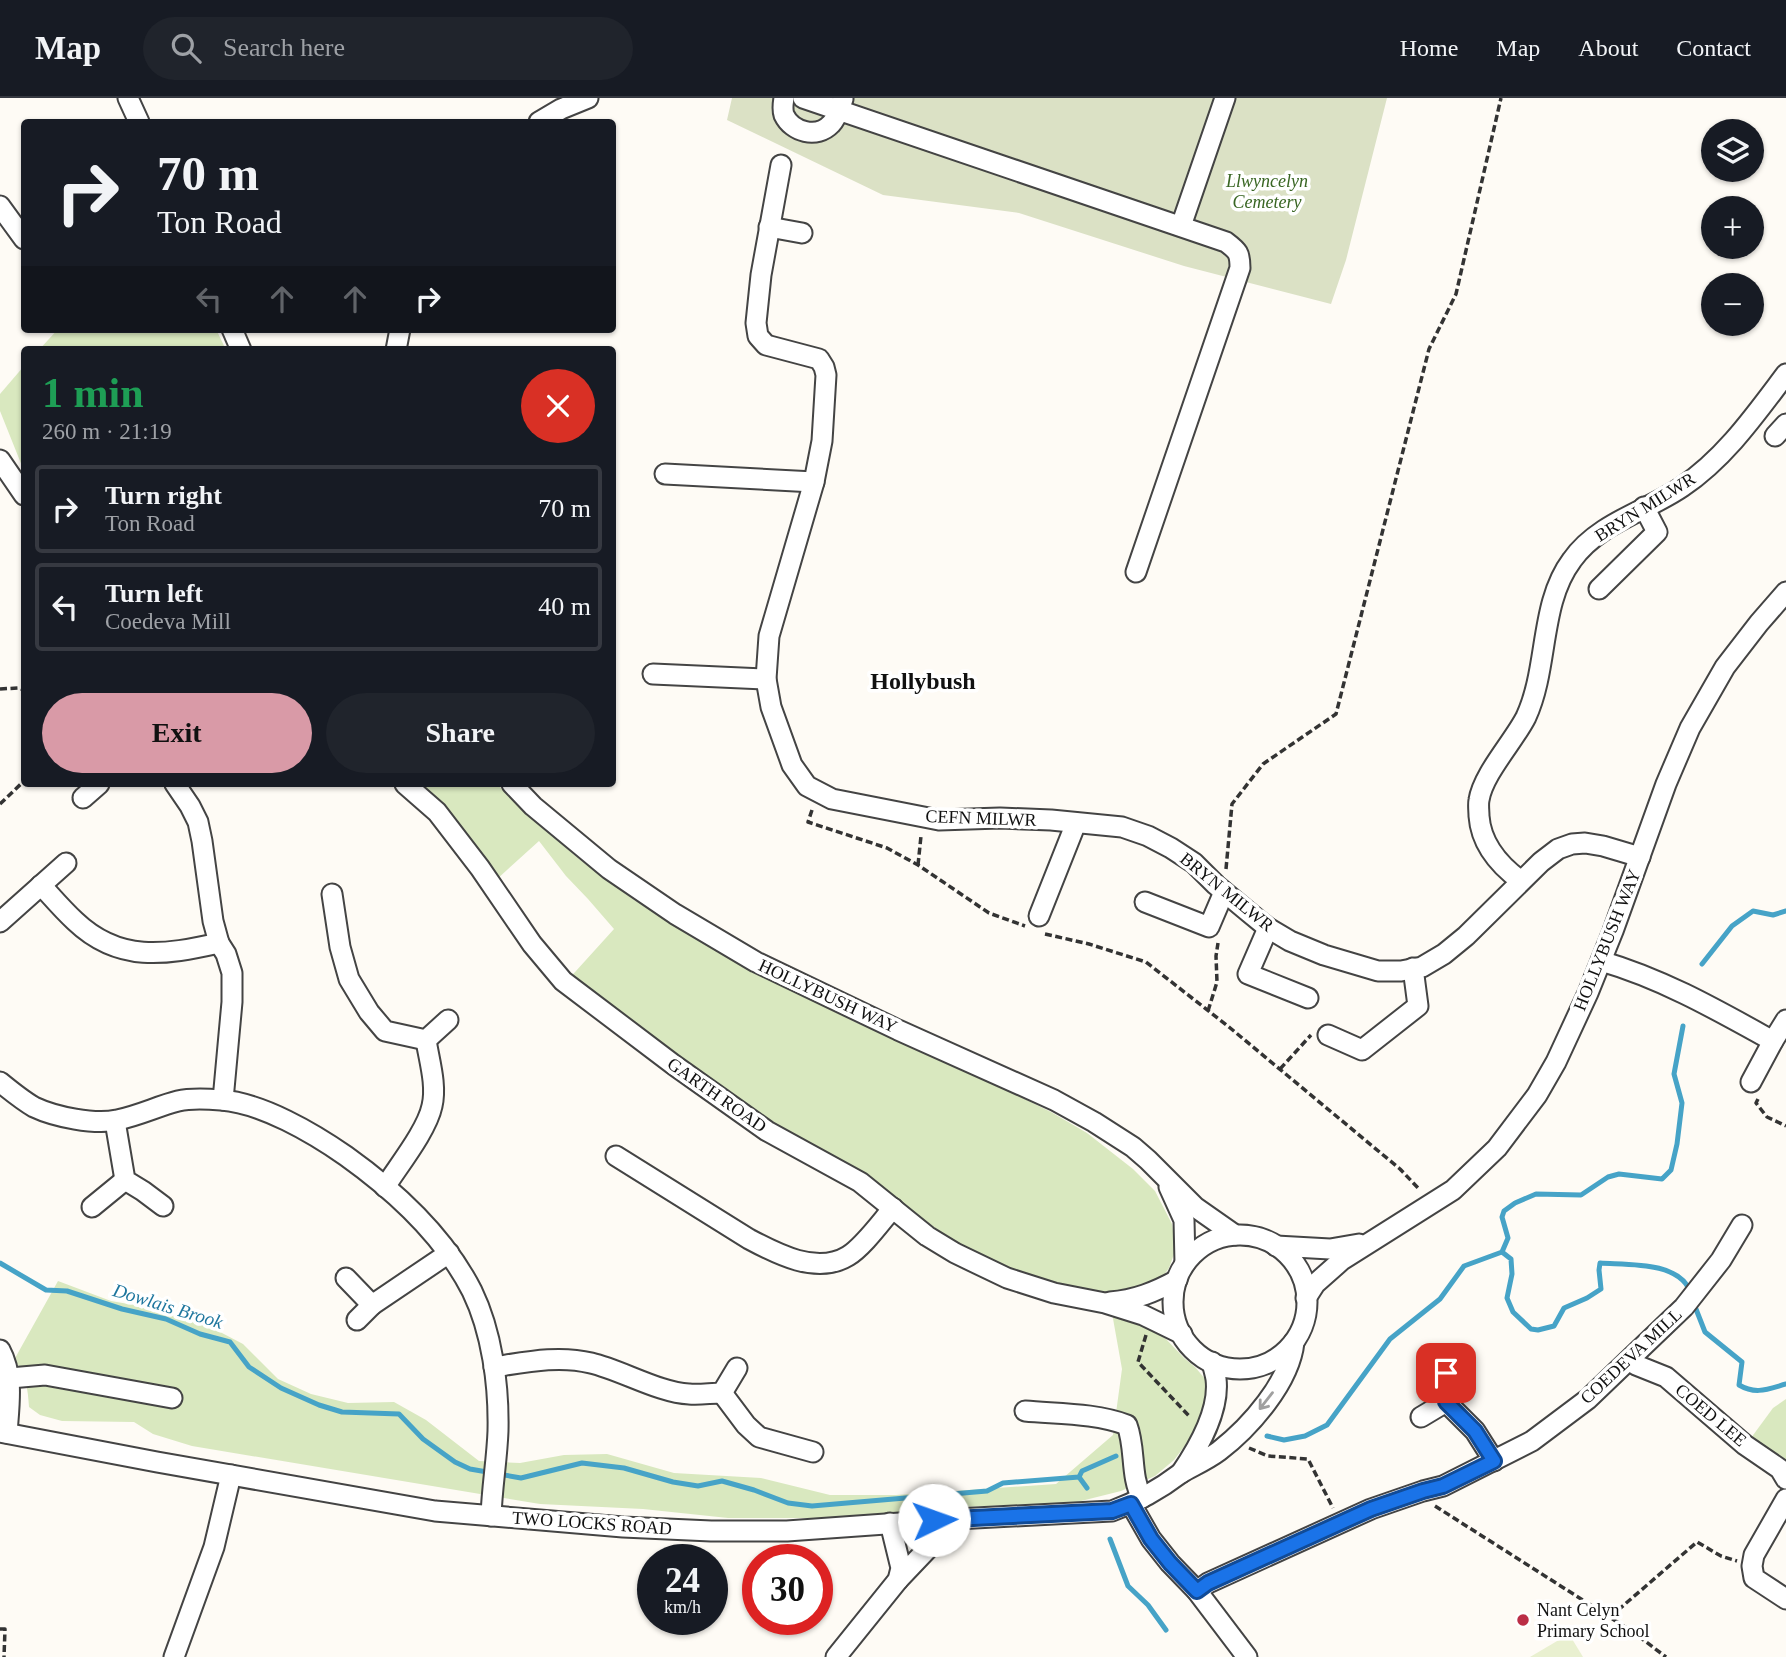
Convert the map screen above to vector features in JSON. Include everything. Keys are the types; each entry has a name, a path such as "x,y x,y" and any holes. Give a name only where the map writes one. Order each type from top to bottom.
{"street":[{"path":"128,98 138,119"},
{"path":"544,119 588,98"},
{"path":"784,98 784,116 794,127 805,132 819,132 831,125 841,104"},
{"path":"803,98 841,104 1226,242 1237,250 1240,268 1136,572"},
{"path":"1181,226 1225,98"},
{"path":"781,165 769,227 802,233"},
{"path":"0,206 21,235"},
{"name":"CEFN MILWR","path":"769,227 756,323 758,336 766,345 819,359 826,375 822,441 814,482 769,636 766,679 771,707 792,765 807,786 832,799 939,820 1000,818 1076,823 1122,827 1148,836"},
{"name":"BRYN MILWR","path":"1521,881 1498,862 1486,843 1480,822 1479,800 1485,784 1526,717 1540,676 1555,590 1572,559 1590,542 1618,521 1681,488 1719,458 1786,374"},
{"path":"0,460 21,491"},
{"path":"665,474 814,482"},
{"path":"1599,589 1657,532 1644,508"},
{"name":"HOLLYBUSH WAY","path":"1306,1298 1315,1284 1332,1268 1452,1190 1497,1148 1537,1094 1556,1062 1601,961 1665,784 1690,728 1726,667 1786,592"},
{"path":"653,674 766,679"},
{"path":"83,798 96,787"},
{"path":"177,787 198,822 213,921 232,973 223,1100"},
{"name":"GARTH ROAD","path":"408,787 437,812 480,868 532,944 563,981 767,1131 860,1182 927,1236 1007,1278 1054,1293 1105,1303 1143,1315 1182,1334"},
{"name":"HOLLYBUSH WAY","path":"515,787 533,806 609,869 687,921 756,962 1054,1100 1094,1122 1133,1147 1195,1207 1235,1236"},
{"path":"1039,926 1076,823"},
{"name":"BRYN MILWR","path":"1148,836 1194,863 1220,900 1290,941 1353,965 1378,971 1422,967 1444,954 1558,849 1585,843 1640,857"},
{"path":"0,922 66,863"},
{"path":"41,885 76,923 100,940 124,949 151,954 184,951 219,943"},
{"path":"332,894 340,947 349,979 369,1012 385,1031 426,1040"},
{"path":"1145,902 1209,927 1220,900"},
{"path":"1268,928 1248,974 1308,998"},
{"path":"1601,961 1686,993 1773,1041"},
{"path":"1328,1035 1362,1049 1418,1006 1413,968"},
{"path":"426,1040 449,1020"},
{"path":"1751,1082 1786,1020"},
{"path":"386,1187 426,1123 433,1105 426,1040"},
{"path":"0,1082 36,1108 88,1121 116,1121 180,1101 223,1100 259,1109 329,1144 386,1187 449,1253 472,1292 486,1329 494,1367 498,1432 491,1516"},
{"path":"116,1121 125,1180 163,1206"},
{"path":"616,1156 637,1181 749,1240 782,1255 818,1264 836,1262 850,1255 893,1208"},
{"name":"HOLLYBUSH WAY","path":"1165,1176 1184,1220 1181,1271 1173,1302 1174,1316 1182,1334 1195,1352 1212,1362"},
{"path":"92,1208 125,1180"},
{"name":"COEDEVA MILL","path":"1197,1591 1208,1583 1340,1522 1443,1486 1532,1441 1588,1399 1684,1307 1721,1260 1742,1224"},
{"name":"HOLLYBUSH WAY","path":"1181,1271 1206,1244 1219,1238 1246,1235 1276,1246 1294,1262 1305,1288 1305,1315 1294,1341"},
{"name":"HOLLYBUSH WAY","path":"1276,1246 1330,1249 1370,1241"},
{"path":"357,1320 372,1305 449,1253"},
{"name":"GARTH ROAD","path":"1105,1303 1127,1301 1150,1294 1181,1271"},
{"path":"346,1278 372,1305"},
{"path":"1212,1362 1233,1368 1261,1365 1285,1351 1294,1341"},
{"name":"TWO LOCKS ROAD","path":"4,1433 435,1511 623,1527 787,1531 956,1518 1112,1511 1164,1486 1217,1452 1241,1432 1285,1375 1294,1341"},
{"path":"0,1350 6,1360 10,1378 4,1433"},
{"path":"494,1367 551,1359 589,1362 687,1394 722,1392"},
{"name":"COED LEE","path":"1630,1360 1666,1377 1745,1445 1780,1469 1786,1479"},
{"name":"TWO LOCKS ROAD","path":"1181,1473 1196,1452 1212,1412 1216,1380 1212,1362"},
{"path":"722,1392 737,1367"},
{"path":"1446,1373 1446,1402 1475,1431 1494,1461"},
{"path":"10,1378 45,1375 173,1398"},
{"path":"722,1392 746,1425 760,1437 813,1451"},
{"path":"1420,1417 1446,1402"},
{"path":"1025,1411 1082,1415 1127,1425 1132,1439 1137,1501 1151,1539 1197,1591 1247,1657"},
{"path":"174,1657 214,1547 231,1475"},
{"path":"1786,1499 1752,1566 1754,1578 1786,1599"},
{"path":"836,1657 898,1580 956,1518"},
{"path":"890,1523 901,1568 898,1580"}],"path":[{"path":"1208,1011 1217,982 1216,956 1222,922 1220,900 1232,804 1263,764 1336,714 1429,349 1456,294 1501,98"},
{"path":"0,689 21,689"},
{"path":"0,804 21,784"},
{"path":"819,792 808,822 887,848 918,865 989,913 1039,926 1146,962 1400,1169 1426,1196"},
{"path":"918,865 923,817"},
{"path":"1280,1069 1317,1030 1328,1035"},
{"path":"1751,1082 1762,1090 1756,1103 1767,1117 1786,1126"},
{"path":"1150,1319 1138,1362 1205,1433"},
{"path":"1232,1439 1268,1456 1308,1459 1340,1522"},
{"path":"1423,1491 1431,1503 1633,1632 1666,1657"},
{"path":"1610,1617 1698,1542 1721,1556 1752,1566"},
{"path":"0,1629 5,1629 4,1657"}],"green space":[{"name":"Llwyncelyn Cemetery","path":"732,98 1387,98 1346,260 1331,304 1184,266 1019,213 883,195 727,120"},
{"path":"54,333 218,333 224,346 43,346"},
{"path":"21,370 21,464 0,411 0,394"},
{"path":"405,787 500,787 579,859 634,900 738,963 855,1022 1004,1089 1087,1133 1133,1169 1155,1191 1172,1224 1174,1254 1169,1268 1162,1278 1129,1293 1077,1295 983,1261 873,1181 802,1143 566,982 614,929 566,876 539,841 496,880"},
{"path":"58,1281 111,1301 201,1322 243,1344 278,1379 311,1394 348,1403 394,1402 426,1420 479,1461 520,1463 564,1455 607,1454 674,1473 761,1478 830,1495 896,1495 1056,1484 1113,1435 1122,1369 1112,1313 1143,1323 1166,1339 1195,1367 1206,1380 1204,1408 1190,1439 1174,1460 1155,1476 1121,1491 1073,1503 962,1507 825,1518 728,1518 643,1509 540,1504 192,1446 153,1434 134,1422 62,1421 40,1415 29,1407 24,1376 14,1360"},
{"path":"1786,1399 1786,1467 1748,1442 1773,1408"},
{"path":"1569,1634 1583,1657 1530,1657"}],"waterway":[{"path":"1702,964 1732,926 1753,911 1773,915 1786,911"},
{"path":"1267,1436 1284,1440 1305,1436 1327,1425 1390,1339 1440,1299 1464,1266 1502,1252 1508,1238 1502,1217 1504,1211 1515,1203 1536,1194 1581,1195 1608,1177 1619,1174 1662,1179 1671,1170 1677,1144 1682,1103 1674,1074 1683,1026"},
{"path":"1502,1252 1511,1259 1512,1274 1507,1298 1513,1312 1531,1329 1554,1326 1564,1308 1601,1289 1600,1263 1663,1269 1684,1281 1690,1291"},
{"name":"Dowlais Brook","path":"0,1263 46,1290 67,1291 122,1309 166,1319 200,1334 230,1342 249,1367 281,1388 342,1412 399,1414 423,1439 455,1462 470,1469 521,1478 582,1463 624,1468 698,1486 722,1481 788,1503 812,1506 987,1491 1003,1483 1079,1477 1082,1471 1116,1456"},
{"path":"1694,1304 1705,1332 1742,1362 1739,1385 1757,1390 1786,1384"},
{"name":"Dowlais Brook","path":"1079,1477 1087,1488"},
{"name":"Dowlais Brook","path":"1110,1539 1128,1586 1148,1605 1166,1630"}],"place":[{"name":"Nant Celyn Primary School","path":"1523,1620"}],"district":[{"name":"Hollybush","path":"923,681"}],"route":[{"path":"934,1520 1112,1511 1131,1504 1151,1539 1197,1591 1208,1583 1371,1509 1443,1486 1494,1461 1475,1431 1446,1402 1446,1373"}]}
